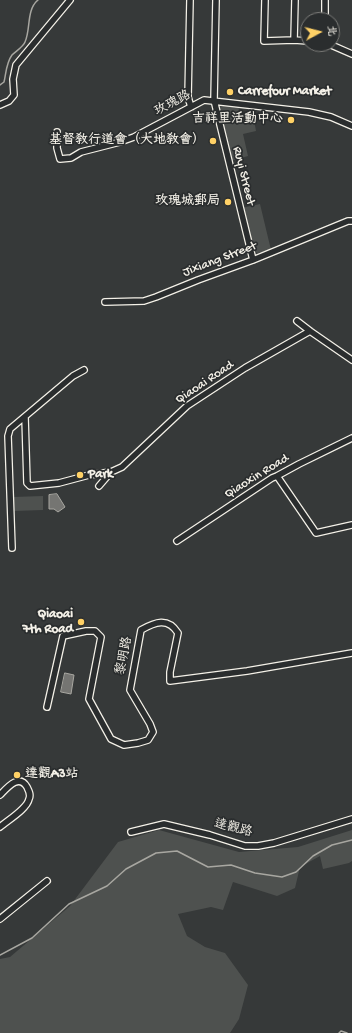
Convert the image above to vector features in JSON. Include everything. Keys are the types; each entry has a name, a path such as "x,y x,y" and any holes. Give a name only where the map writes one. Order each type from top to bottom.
{"street":[{"path":"0,105 9,101 14,95 13,79 16,65 70,0"},
{"path":"190,0 188,97 191,107"},
{"name":"Ruyi Street","path":"216,0 214,100 252,260"},
{"path":"265,0 264,41 300,40"},
{"path":"294,40 295,0"},
{"path":"325,0 325,12"},
{"path":"340,49 352,54"},
{"name":"玫瑰路","path":"57,132 57,148 60,159 71,158 81,152 134,137 204,100 309,112 331,117 352,126"},
{"name":"Jixiang Street","path":"105,302 144,301 252,260 340,224 352,221"},
{"path":"297,321 352,360"},
{"name":"Qiaoai Road","path":"111,472 122,467 187,406 245,368 310,331"},
{"path":"12,548 8,436 10,429 73,376 84,370"},
{"path":"24,417 27,483 30,486 111,472"},
{"name":"Qiaoxin Road","path":"177,541 272,478 352,438"},
{"path":"100,486 111,472"},
{"path":"277,476 316,532 352,525"},
{"name":"黎明路","path":"47,707 63,636 86,631 95,631 101,637 89,699 111,739 124,745 148,740 152,732 150,724 130,690 141,630 151,624 161,622 168,623 174,627 178,633 170,672 170,681 247,672 352,653"},
{"path":"0,795 10,784 17,782 22,782 26,785 30,792 29,800 23,809 0,827"},
{"name":"達觀路","path":"131,832 164,824 202,833 245,846 258,846 274,843 352,819"},
{"path":"0,920 47,881"}],"shaded area":[{"path":"224,105 239,107 238,118 254,120 256,131 243,134 248,156 231,161 219,107"},
{"path":"260,204 271,250 257,253 254,250 250,239 242,208"},
{"path":"57,494 65,507 58,512 54,509 49,509 49,495"},
{"path":"43,496 43,510 13,511 13,497"},
{"path":"65,673 74,675 71,694 61,692"},
{"path":"159,830 239,852 298,847 352,830 352,861 323,869 320,856 300,867 295,888 277,896 233,882 223,910 211,907 178,914 187,936 205,947 225,953 248,985 239,1019 230,1033 0,1033 0,959 10,957 70,906 118,842"}],"waterway":[{"path":"0,85 4,82 7,65 10,58 23,46 25,42 30,14 34,4 38,0"},
{"path":"0,955 32,938 69,904 107,886 126,869 156,853 177,851 208,867 231,865 255,873 282,877 296,872 313,856 332,845 352,840"},
{"path":"339,1033 341,1031 347,1033"}],"place":[{"name":"Carrefour Market","path":"230,92"},
{"name":"吉祥里活動中心","path":"291,120"},
{"name":"基督教行道會（大地教會）","path":"213,141"},
{"name":"玫瑰城郵局","path":"228,202"},
{"name":"Park","path":"80,475"},
{"name":"Qiaoai 7th Road","path":"81,622"},
{"name":"達觀A3站","path":"17,775"}]}
